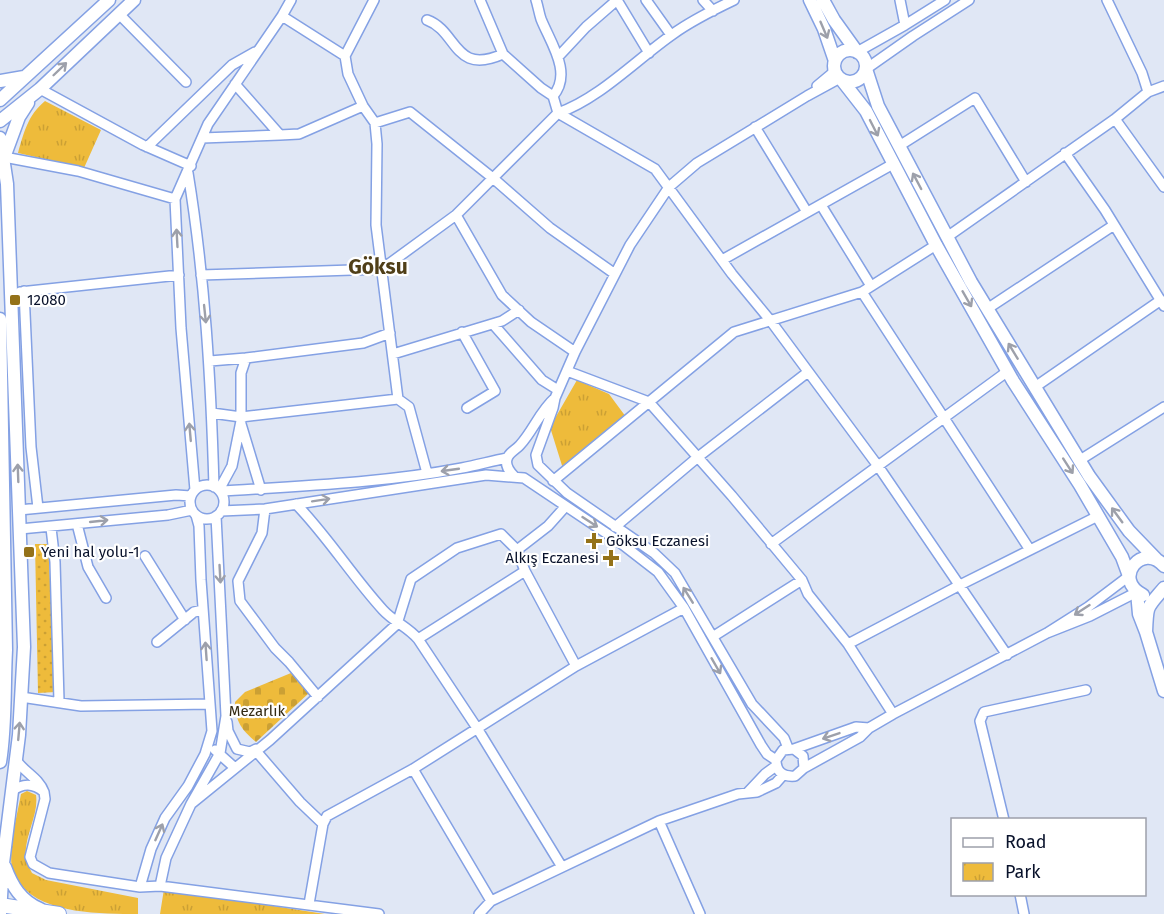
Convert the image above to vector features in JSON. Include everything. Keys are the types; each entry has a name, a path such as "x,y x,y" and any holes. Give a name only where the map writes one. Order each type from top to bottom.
{"highway":[{"path":"1,908 51,913"}],"main road":[{"path":"0,100 110,0"},
{"path":"0,121 37,91 134,0"},
{"path":"810,0 824,29 838,72 866,111 936,244 1008,371 1122,557 1132,588 1143,595 1161,592"},
{"path":"823,0 856,52 864,58 878,106 987,309 1080,460 1129,531 1160,562"},
{"path":"838,72 842,53 856,52"},
{"path":"838,72 846,82 857,81 866,69"},
{"path":"0,81 28,75"},
{"path":"4,157 20,117 37,91"},
{"path":"0,138 18,292 20,529 24,647 16,760 3,863 1,908"},
{"path":"0,319 6,650 2,688 0,762"},
{"path":"1129,576 1133,565 1138,561 1150,558 1160,562"},
{"path":"1137,592 1139,614 1164,691"},
{"path":"1146,632 1147,609 1161,592"},
{"path":"3,863 12,886 19,894 29,904 51,913"}],"street":[{"path":"140,887 151,849 165,818 188,786 205,754 212,731 199,526 194,512 181,328 175,199 208,124 291,0"},
{"path":"374,0 345,56 348,74 363,106 375,123 376,225 398,399 409,408 427,473"},
{"path":"480,0 503,54 553,96 558,113 656,170 669,186 878,466 1006,655"},
{"path":"536,0 540,17 558,57 561,70 560,89 553,96"},
{"path":"558,57 586,27 617,0 649,53"},
{"path":"646,0 671,35"},
{"path":"704,0 713,11"},
{"path":"201,275 382,269 456,214 494,179 558,113 574,108 671,35 734,0"},
{"path":"900,0 905,26"},
{"path":"856,52 905,26 945,0"},
{"path":"866,69 969,0"},
{"path":"1107,0 1142,74 1148,93"},
{"path":"119,14 186,82"},
{"path":"282,16 345,56"},
{"path":"428,20 434,23 461,53 479,60 503,54"},
{"path":"147,147 232,65 257,51"},
{"path":"20,510 193,493 207,485 218,489 261,490 427,473 507,458 533,429 556,394 630,245 669,186 697,163 807,96 838,72"},
{"path":"235,84 280,135"},
{"path":"947,237 1115,119 1148,93 1164,86"},
{"path":"37,91 189,169"},
{"path":"899,146 975,98 1026,182"},
{"path":"202,138 299,134 363,106"},
{"path":"375,123 410,112 494,179 550,228 615,274"},
{"path":"1115,119 1164,187"},
{"path":"755,127 807,212"},
{"path":"1035,387 1162,303 1114,225 1065,153"},
{"path":"4,157 78,171 175,199"},
{"path":"722,260 893,164"},
{"path":"189,169 197,225 210,361 218,489 224,504 219,513 226,716 228,731 237,749 250,752 260,748"},
{"path":"821,205 871,286"},
{"path":"456,214 502,295 531,321 575,352"},
{"path":"987,309 1114,225"},
{"path":"553,481 734,332 862,292 936,244"},
{"path":"38,508 18,292 179,275"},
{"path":"862,292 1030,550"},
{"path":"393,354 502,321 519,310"},
{"path":"493,324 556,394"},
{"path":"462,332 495,391 467,408"},
{"path":"210,361 363,343 390,333"},
{"path":"218,489 232,466 241,419 241,372 246,358"},
{"path":"567,371 649,402 802,580 808,594 848,644 893,714"},
{"path":"771,543 1008,371"},
{"path":"615,526 698,457 808,372"},
{"path":"20,529 51,528 95,521 194,512 203,518 219,513 265,509 486,475 519,477 533,474 554,408 556,394"},
{"path":"212,413 241,419 398,399"},
{"path":"1080,460 1164,407"},
{"path":"241,419 261,490"},
{"path":"518,448 528,448 553,481 567,493 654,553 675,573 752,704 791,748 803,756 804,768"},
{"path":"507,458 508,468 519,477 618,541 658,572 684,608 761,745 783,775"},
{"path":"296,504 313,521 382,609 397,624 408,628 418,639 477,729 562,867"},
{"path":"517,550 548,526 565,507"},
{"path":"265,509 262,533 238,581 240,602 275,648 318,697"},
{"path":"848,644 1098,516"},
{"path":"77,524 88,567 106,598"},
{"path":"51,528 55,562 59,701"},
{"path":"190,804 260,748 397,624 411,579 457,548 501,534 517,550 525,571 576,666"},
{"path":"145,556 185,620"},
{"path":"418,639 525,571"},
{"path":"783,775 795,776 804,768 860,737 869,728 893,714 1047,633 1088,607 1129,576"},
{"path":"714,636 802,580"},
{"path":"1047,633 1090,616 1137,592"},
{"path":"309,904 323,824 327,816 413,769 576,666 684,608"},
{"path":"157,642 194,612 203,610"},
{"path":"1004,818 980,721 984,712 1086,690"},
{"path":"21,697 81,706 210,704"},
{"path":"160,886 166,858 190,804 220,753 226,716"},
{"path":"748,792 776,763 778,754 856,727 869,728"},
{"path":"208,746 220,753 235,768"},
{"path":"260,748 300,802 323,824"},
{"path":"16,760 23,770 42,785 45,799 30,856 33,864 49,873 140,887 160,886 379,914"},
{"path":"413,769 491,901"},
{"path":"480,914 491,901 658,821 748,792 757,792 776,783 783,775"},
{"path":"12,791 20,785 26,785 38,787 44,792"},
{"path":"658,821 700,914"},
{"path":"1020,896 1024,914"}],"green space":[{"path":"45,101 101,130 84,168 18,153 31,118"},
{"path":"577,380 609,394 626,417 564,472 550,427"},
{"path":"35,544 48,544 56,692 38,693"},
{"name":"Mezarlık","path":"291,673 309,693 256,742 240,725 235,702 245,692"},
{"path":"27,791 36,795 35,811 26,851 26,861 32,873 46,880 138,898 138,914 108,914 59,907 31,895 21,885 13,873 11,855 21,794"},
{"path":"164,889 325,914 160,914"}],"place":[{"name":"12080","path":"15,300"},
{"name":"Göksu Eczanesi","path":"594,541"},
{"name":"Yeni hal yolu-1","path":"29,552"},
{"name":"Alkış Eczanesi","path":"611,558"}],"district":[{"name":"Göksu","path":"378,267"}]}
